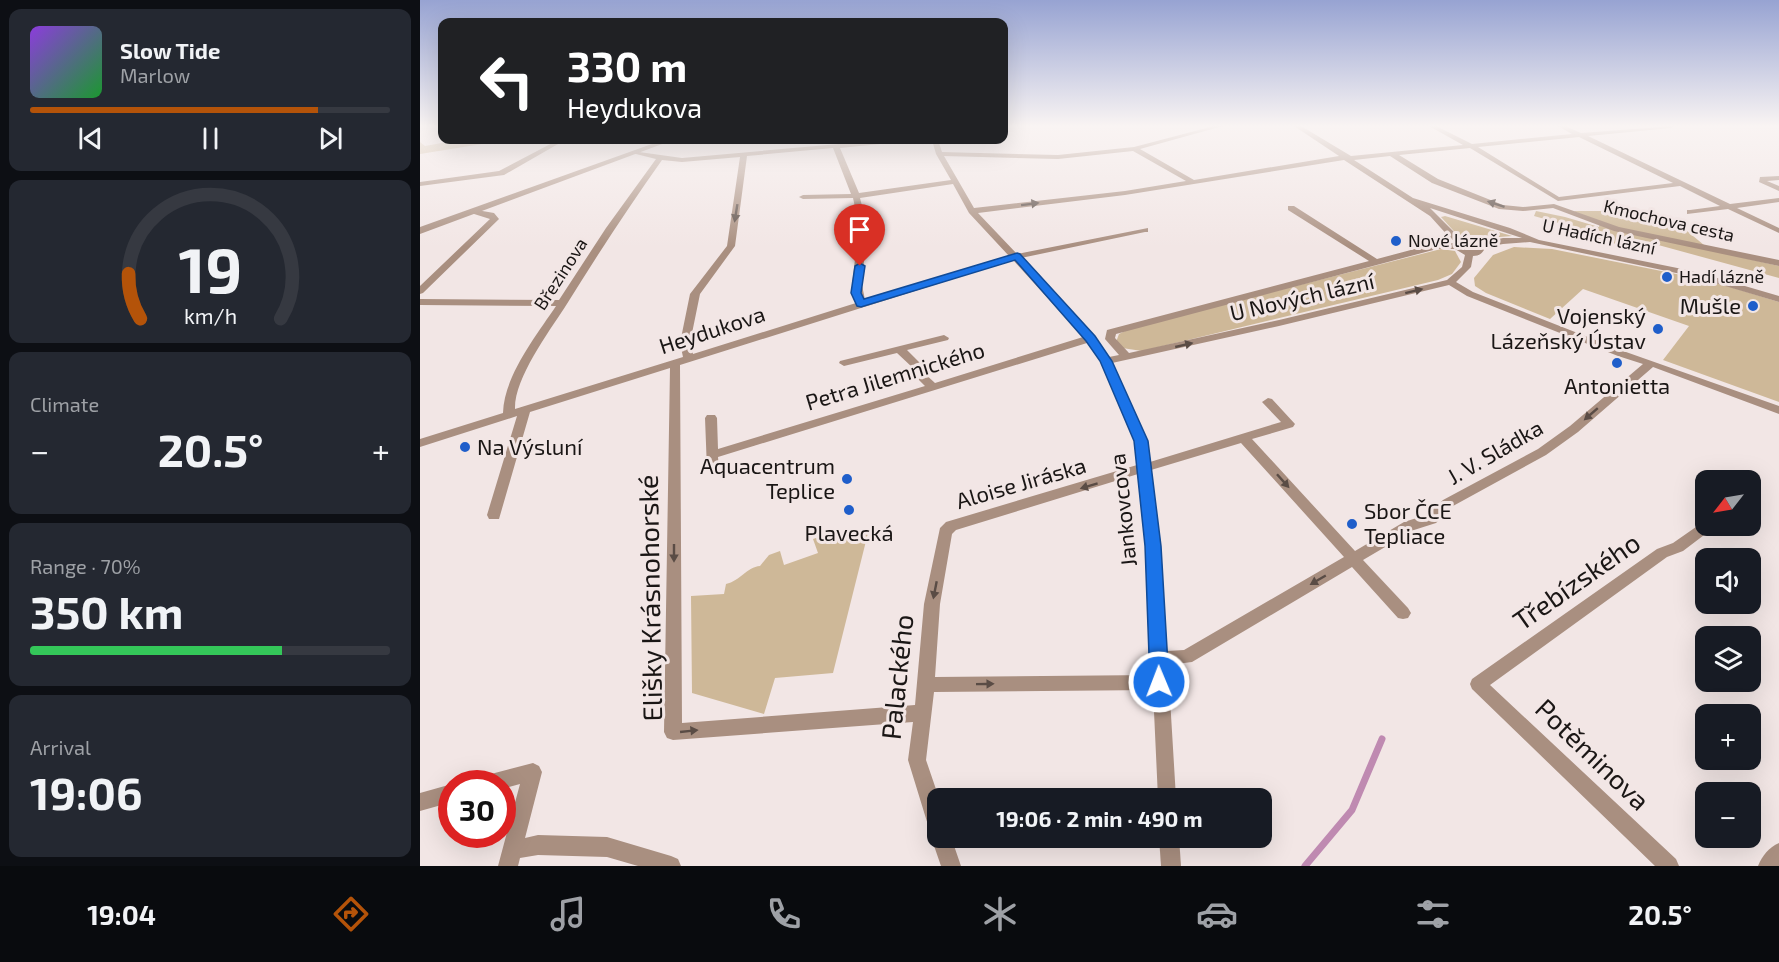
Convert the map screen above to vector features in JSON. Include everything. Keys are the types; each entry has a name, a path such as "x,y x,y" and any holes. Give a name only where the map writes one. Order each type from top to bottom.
{"street":[{"path":"420,184 501,173 513,166"},
{"path":"420,231 595,166"},
{"name":"Březinova","path":"509,415 509,400 526,360 654,166"},
{"path":"689,358 685,343 695,294 730,246 742,166"},
{"path":"844,166 863,224 864,251 856,293 861,303"},
{"name":"Jankovcova","path":"946,166 972,211 1017,256 1089,337 1106,361 1141,441 1153,546 1166,788"},
{"path":"1165,166 1193,182"},
{"path":"972,211 1125,193 1290,166"},
{"path":"1363,166 1433,214 1453,236 1462,251 1469,254 1480,252 1477,246"},
{"name":"Kmochova cesta","path":"1412,166 1435,181 1502,207 1523,209 1556,202 1617,229 1779,263"},
{"path":"1502,166 1556,202 1680,184"},
{"path":"1644,166 1779,231"},
{"path":"1779,178 1763,179 1763,182 1779,189"},
{"path":"803,197 855,196 955,182"},
{"name":"U Hadích lázní","path":"1414,200 1537,242 1697,274 1779,299"},
{"path":"1690,212 1779,200"},
{"path":"1291,208 1374,261"},
{"path":"420,291 495,219 491,215 474,211"},
{"name":"Heydukova","path":"420,443 1017,256 1145,230"},
{"name":"U Nových lázní","path":"1089,337 1437,246 1477,246 1503,241 1537,242"},
{"path":"1469,254 1468,264 1460,275 1450,282 1470,294 1622,354 1779,410"},
{"name":"U Nových lázní","path":"1106,361 1450,282"},
{"path":"420,302 562,303"},
{"path":"1111,332 1110,339 1126,357"},
{"name":"Petra Jilemnického","path":"712,455 1089,337"},
{"path":"844,363 944,338"},
{"path":"898,349 918,367 918,373 932,386"},
{"name":"Elišky Krásnohorské","path":"675,363 673,732 922,713"},
{"name":"J. V. Sládka","path":"1159,658 1186,657 1409,526 1431,519 1448,503 1542,452 1574,429 1651,363"},
{"name":"Aloise Jiráska","path":"945,532 951,526 1289,424 1268,402"},
{"path":"494,515 525,410"},
{"path":"711,418 713,470"},
{"path":"1244,438 1403,613"},
{"name":"Palackého","path":"927,791 917,760 932,604 945,532"},
{"name":"Třebízského","path":"1478,684 1662,553 1678,547 1695,534"},
{"path":"926,685 1159,682"},
{"name":"Potěminova","path":"1478,684 1669,866"},
{"path":"516,776 534,772 516,836"},
{"path":"420,802 438,797"},
{"path":"510,858 538,845 607,847 671,866"},
{"path":"945,848 951,866"},
{"path":"1170,848 1171,866"},
{"path":"1768,866 1779,853"}],"shaded area":[{"path":"1536,211 1599,227 1600,222 1573,211 1609,211 1622,215 1654,212 1657,223 1681,226 1710,250 1779,266 1779,278 1640,240 1629,239 1630,248 1592,237 1591,232 1534,216"},
{"path":"1445,216 1512,236 1462,240 1441,217"},
{"path":"1514,247 1552,249 1711,281 1779,302 1779,402 1663,360 1689,326 1583,289 1550,319 1486,293 1475,286 1474,278 1493,255"},
{"path":"1441,249 1455,251 1461,262 1452,274 1438,280 1142,351 1122,348 1116,342 1119,334 1131,328"},
{"path":"868,533 833,673 775,678 764,714 692,693 691,596 724,594 726,584 760,566 769,555 780,551 784,565 818,553 813,539 825,535"}],"waterway":[{"path":"1305,866 1352,810 1382,739"}],"place":[{"name":"Nové lázně","path":"1396,241"},
{"name":"Hadí lázně","path":"1667,277"},
{"name":"Mušle","path":"1753,306"},
{"name":"Vojenský Lázeňský Ústav","path":"1658,329"},
{"name":"Antonietta","path":"1617,363"},
{"name":"Na Výsluní","path":"465,447"},
{"name":"Aquacentrum Teplice","path":"847,479"},
{"name":"Plavecká","path":"849,510"},
{"name":"Sbor ČCE Tepliace","path":"1352,524"}],"route":[{"path":"860,266 856,293 861,303 1017,256 1080,326 1106,361 1141,441 1153,546 1159,682"}]}
